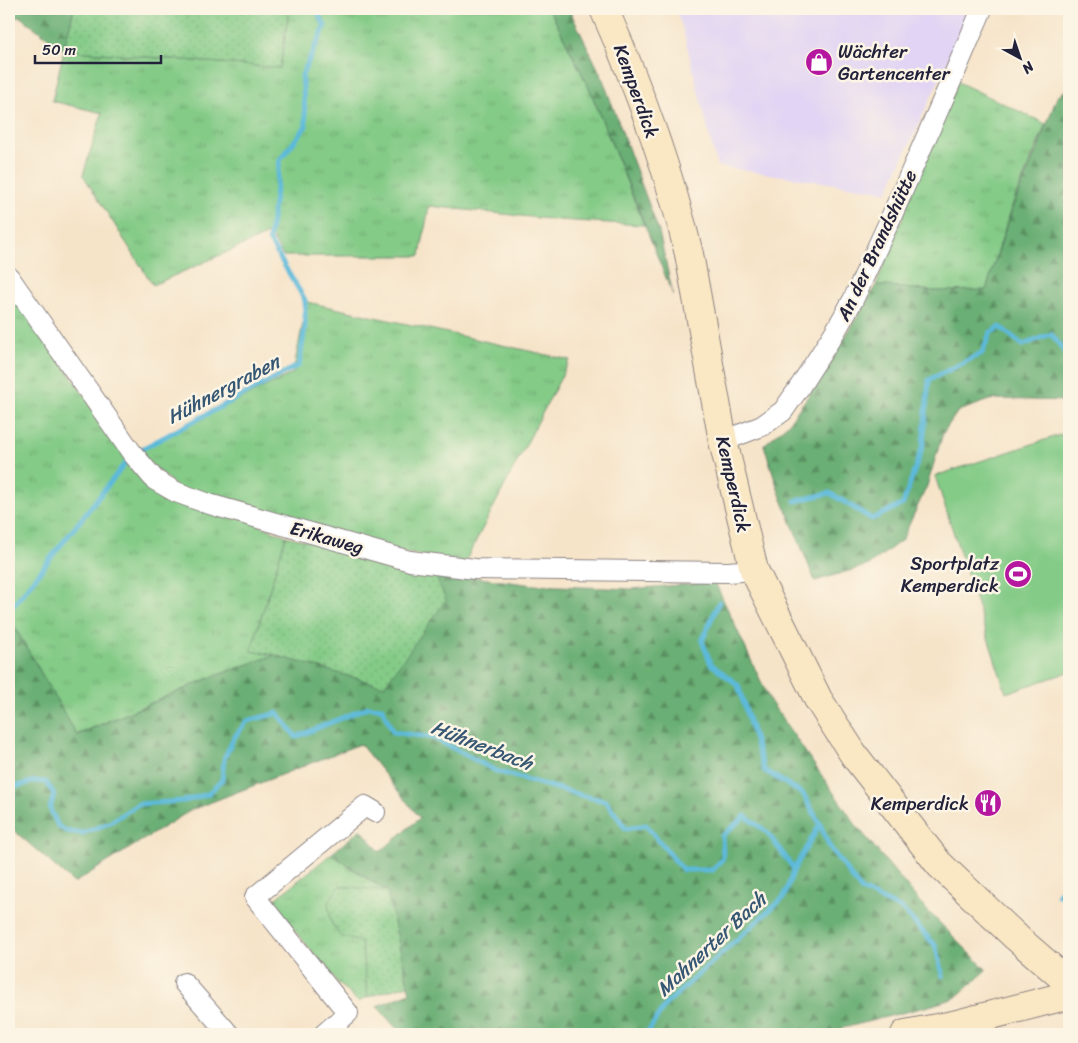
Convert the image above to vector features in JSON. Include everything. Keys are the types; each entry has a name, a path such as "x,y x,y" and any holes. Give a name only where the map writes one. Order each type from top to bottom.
{"main road":[{"name":"Kemperdick","path":"604,9 626,58 652,127 682,224 723,441 754,570 818,699 854,754 939,864 1016,937 1069,983"},
{"path":"905,1034 954,1025 1069,995"}],"street":[{"name":"An der Brandshütte","path":"723,441 762,426 783,411 832,336 856,292 926,139 982,9"},
{"name":"Erikaweg","path":"9,277 132,454 155,480 176,492 209,504 410,561 475,568 728,572 754,570"},
{"path":"324,1034 348,1013 254,897 364,806 375,812"},
{"path":"184,983 229,1034"}],"shaded area":[{"path":"675,9 972,9 887,192 717,166 682,26"}],"green space":[{"path":"9,9 74,9 64,50 19,16 9,23"},
{"path":"74,9 289,9 280,68 64,50"},
{"path":"289,9 547,9 552,14 590,90 644,225 558,220 429,206 420,256 283,256 270,233 153,285 83,175 102,113 52,101 64,50 280,68"},
{"path":"547,9 569,9 602,77 659,232 673,295 590,90 552,14"},
{"path":"956,81 1046,124 1011,208 986,291 933,291 876,285"},
{"path":"1069,87 1069,401 993,399 958,411 943,433 927,486 902,540 869,565 815,581 779,492 764,445 788,424 821,378 876,285 933,291 986,290 1012,208 1057,97"},
{"path":"9,289 144,479 286,536 251,651 275,655 212,677 76,735 9,617"},
{"path":"307,302 570,360 465,562 394,551 178,488 136,450 293,373"},
{"name":"Sportplatz Kemperdick","path":"1069,432 1069,672 1006,693 935,476"},
{"path":"286,536 434,572 446,600 384,686 275,655 251,651"},
{"path":"434,572 534,585 631,589 715,582 770,701 856,825 923,906 987,970 955,998 820,1034 401,1034 377,1006 410,993 387,891 331,854 361,829 380,852 420,818 360,744 191,810 74,883 9,827 9,617 77,735 212,677 275,655 384,686"},
{"path":"331,854 386,891 340,886 361,942 368,997 358,1002 336,981 272,902"},
{"path":"340,886 387,891 408,985 368,997 361,942 342,937 331,923 328,902"}],"waterway":[{"name":"Hühnergraben","path":"140,450 299,365 305,328 305,300 269,240 280,160 306,126 302,75 325,26 316,9"},
{"path":"795,501 830,493 872,519 903,504 923,445 929,380 982,353 990,333 1000,327 1023,345 1051,334 1069,357"},
{"name":"Hühnergraben","path":"9,611 127,461"},
{"path":"719,602 702,641 711,664 738,685 764,770 803,794 820,824 829,846 861,890 902,909 935,945 943,976"},
{"name":"Hühnerbach","path":"9,812 14,787 35,781 46,782 54,794 50,809 58,826 66,831 83,833 109,823 138,804 184,801 208,794 222,780 224,759 233,739 247,721 278,713 296,737 368,707 382,708 393,732 434,738 496,771 606,801 626,829 646,825 683,870 713,870 723,858 722,836 745,816 767,832 794,869 820,824"},
{"name":"Mahnerter Bach","path":"640,1034 648,1032 666,1004 784,897 794,869"},
{"path":"1058,895 1069,883"}],"place":[{"name":"Wächter Gartencenter","path":"819,62"},
{"name":"Sportplatz Kemperdick","path":"1018,574"},
{"name":"Kemperdick","path":"988,803"}]}
